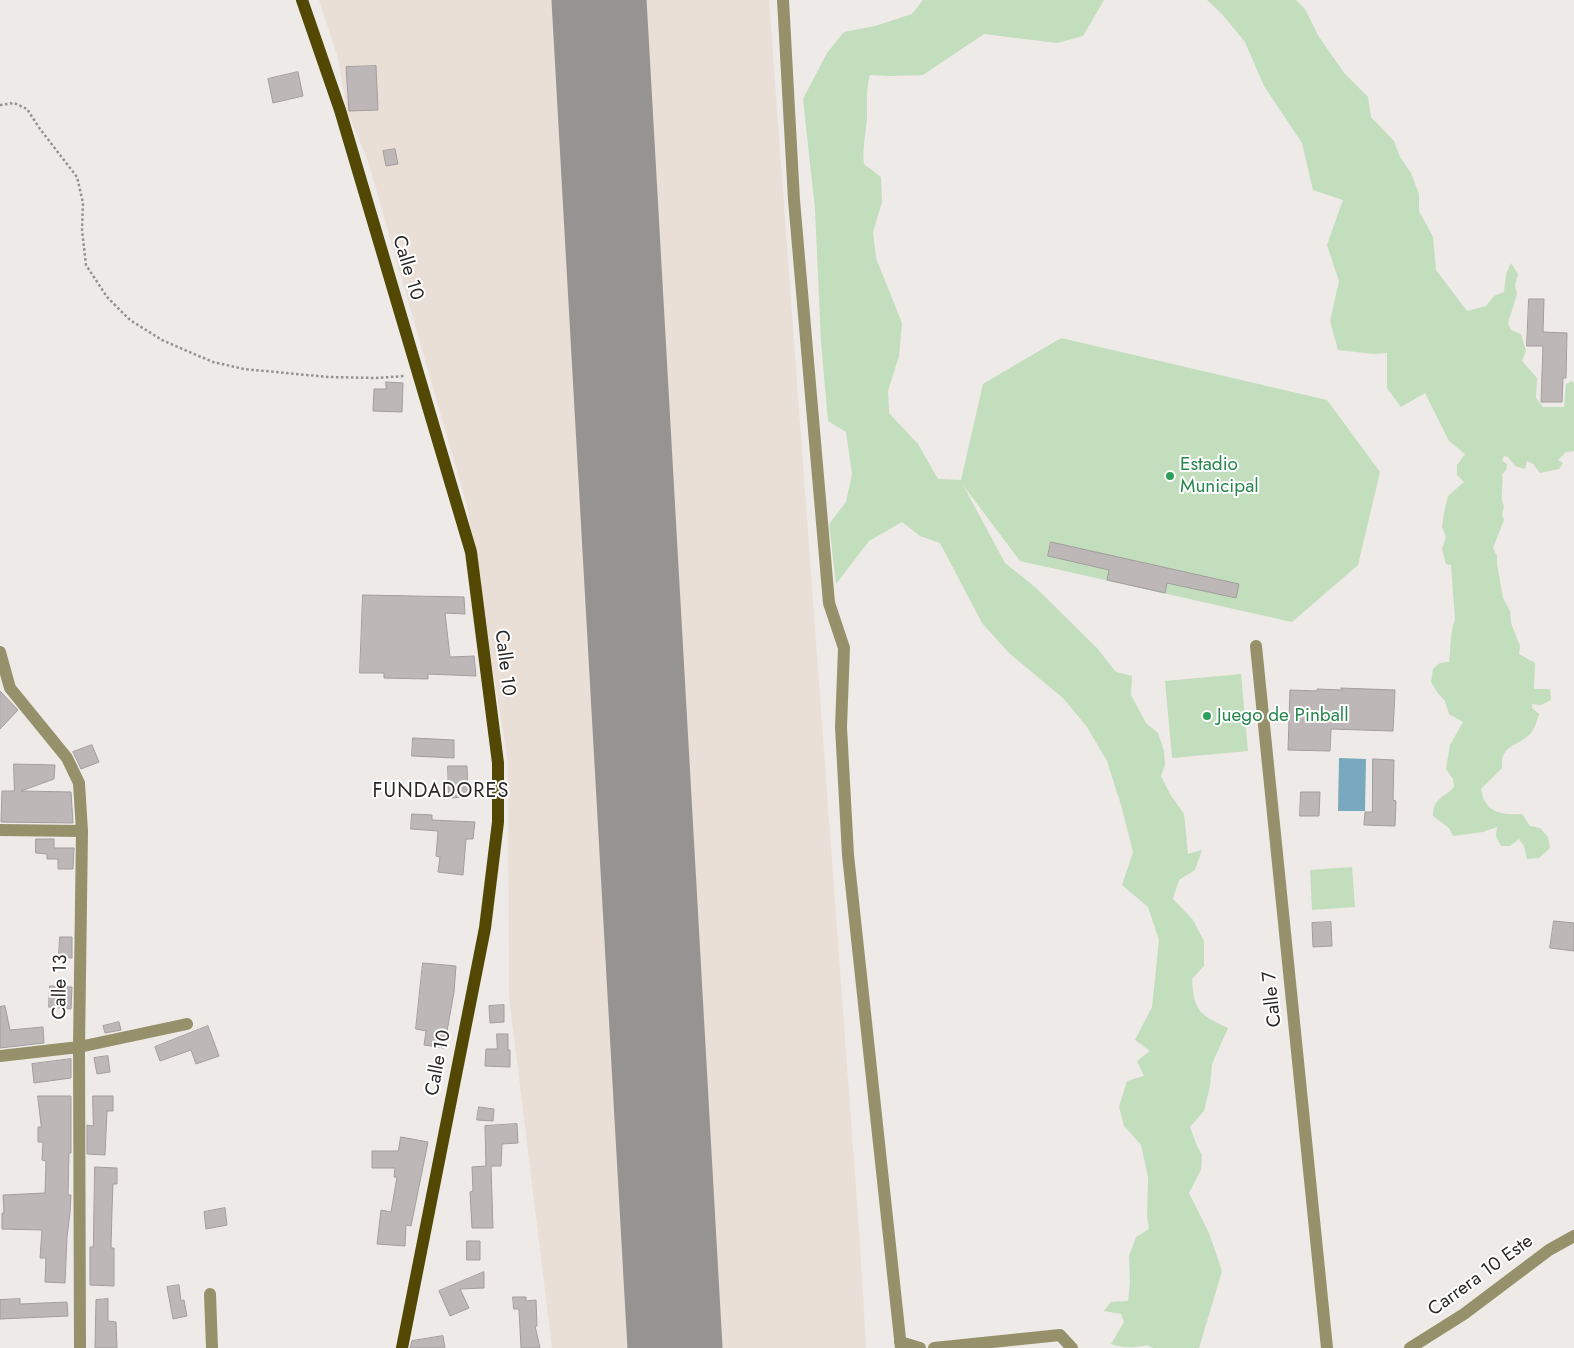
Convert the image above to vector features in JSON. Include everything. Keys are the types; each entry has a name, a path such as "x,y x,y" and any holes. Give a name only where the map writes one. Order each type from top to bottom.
{"main road":[{"name":"Calle 10","path":"302,0 340,110 471,552 498,763 498,822 485,928 402,1348"}],"street":[{"path":"783,0 795,210 829,603 844,648 841,727 848,855 901,1345 920,1348"},
{"name":"Calle 7","path":"1256,646 1327,1348"},
{"name":"Calle 13","path":"0,652 10,688 66,758 79,783 82,831 78,1047 80,1348"},
{"path":"0,830 82,831"},
{"path":"0,1056 78,1047 187,1024"},
{"name":"Carrera 10 Este","path":"1410,1348 1464,1314 1549,1250 1574,1236"},
{"path":"210,1294 212,1348"},
{"path":"934,1348 1060,1335 1072,1348"}],"path":[{"path":"0,105 14,103 28,109 40,130 77,177 83,203 82,230 86,266 107,297 130,320 162,340 187,351 214,362 244,369 328,377 376,378 419,375"}],"shaded area":[{"path":"319,0 769,0 860,1243 866,1348 552,1348 509,996 508,763 467,506 368,161 347,111 338,58"}],"green space":[{"path":"923,0 1104,0 1083,36 1057,43 984,34 923,75 870,75 867,90 864,164 881,177 882,202 873,232 876,258 902,323 899,356 888,391 889,413 918,444 938,479 961,480 983,384 1061,338 1327,400 1380,472 1358,565 1292,622 1020,561 963,485 1005,563 1035,587 1097,648 1116,672 1132,676 1131,695 1146,723 1158,733 1164,751 1165,765 1161,776 1170,794 1184,814 1188,854 1202,850 1195,870 1179,880 1173,899 1193,920 1204,941 1204,966 1192,979 1194,999 1204,1015 1228,1028 1212,1064 1210,1086 1204,1111 1190,1127 1202,1155 1201,1170 1189,1193 1209,1233 1222,1271 1199,1348 1153,1348 1147,1345 1129,1347 1111,1344 1124,1322 1121,1314 1104,1311 1111,1302 1128,1301 1130,1282 1129,1256 1136,1237 1149,1229 1147,1216 1148,1177 1141,1145 1124,1126 1119,1107 1127,1081 1144,1076 1137,1061 1150,1051 1135,1040 1152,1007 1159,940 1148,907 1122,885 1133,852 1107,761 1087,727 1064,699 1009,653 982,623 940,543 920,536 902,522 869,541 836,584 829,524 846,502 852,474 846,432 828,421 821,342 815,209 803,99 827,53 844,32 875,26 912,14"},
{"path":"1207,0 1296,0 1305,9 1319,37 1345,74 1368,97 1371,117 1394,141 1400,157 1411,173 1419,194 1419,211 1433,237 1436,270 1467,311 1486,306 1494,296 1504,292 1506,274 1511,263 1518,274 1515,286 1517,294 1508,323 1511,330 1521,334 1526,351 1522,361 1537,378 1536,398 1543,407 1564,407 1566,384 1572,381 1574,383 1574,451 1566,452 1558,460 1563,463 1559,469 1540,473 1533,464 1527,461 1525,469 1515,466 1508,457 1504,456 1502,461 1507,464 1506,470 1502,475 1504,506 1502,514 1504,520 1493,548 1497,556 1503,598 1510,611 1511,623 1520,646 1519,654 1535,663 1534,689 1550,689 1551,700 1541,705 1532,704 1532,708 1539,714 1531,733 1507,750 1502,760 1502,768 1481,789 1483,797 1490,808 1501,813 1522,814 1530,826 1540,828 1548,837 1550,848 1539,858 1527,859 1524,846 1519,839 1510,846 1501,846 1496,836 1497,827 1483,832 1453,836 1449,828 1433,816 1433,810 1437,802 1454,787 1453,779 1446,769 1450,745 1463,722 1449,714 1445,701 1431,682 1433,669 1440,663 1449,662 1451,634 1455,620 1451,565 1446,564 1442,549 1446,537 1442,527 1448,496 1464,482 1457,475 1457,465 1465,454 1449,441 1425,393 1401,407 1387,388 1387,353 1374,354 1338,350 1330,321 1339,281 1327,245 1343,200 1313,190 1302,143 1264,86 1245,42 1222,14"},
{"name":"Juego de Pinball","path":"1241,674 1248,751 1172,758 1165,681"},
{"path":"1352,867 1355,907 1312,910 1310,870"}],"water":[{"path":"1339,758 1366,759 1365,811 1338,811"}],"building":[{"path":"376,66 378,110 349,111 346,67"},
{"path":"298,72 303,96 273,103 268,79"},
{"path":"395,149 398,164 386,166 383,151"},
{"path":"1529,299 1544,299 1543,332 1567,333 1566,378 1563,378 1562,402 1541,402 1543,346 1527,346"},
{"path":"386,382 403,383 402,412 373,411 374,389 386,389"},
{"path":"1051,542 1239,584 1236,598 1167,583 1165,593 1107,580 1109,570 1048,556"},
{"path":"363,595 464,597 465,614 445,613 450,657 474,656 476,676 428,674 428,679 384,678 384,673 360,673"},
{"path":"1341,688 1395,690 1393,731 1331,729 1330,751 1288,750 1290,690 1342,690"},
{"path":"0,691 18,710 0,729"},
{"path":"413,738 454,740 454,758 412,756"},
{"path":"92,745 99,762 81,769 73,752"},
{"path":"1373,759 1394,760 1393,800 1396,801 1395,826 1364,825 1365,812 1372,812"},
{"path":"14,764 55,765 54,779 21,791 71,792 73,823 1,822 2,791 14,791"},
{"path":"448,766 467,766 468,797 449,798"},
{"path":"1301,792 1320,792 1319,816 1300,816"},
{"path":"412,814 432,815 432,820 475,822 473,839 466,839 463,875 438,872 440,857 436,856 438,831 411,829"},
{"path":"36,839 54,839 54,848 74,848 73,869 58,869 58,859 47,859 47,854 36,853"},
{"path":"1554,921 1574,923 1574,951 1550,948"},
{"path":"1331,922 1332,946 1313,947 1312,923"},
{"path":"60,937 72,937 72,958 59,957"},
{"path":"423,963 456,966 454,992 444,1048 424,1045 426,1031 416,1029"},
{"path":"50,986 72,987 71,1009 49,1007"},
{"path":"504,1005 504,1022 490,1023 489,1006"},
{"path":"5,1006 10,1030 43,1027 44,1043 0,1048 0,1007"},
{"path":"119,1022 121,1030 105,1033 103,1026"},
{"path":"208,1026 219,1056 196,1064 191,1050 160,1061 155,1047"},
{"path":"497,1034 508,1034 510,1067 485,1066 486,1049 497,1049"},
{"path":"108,1056 110,1072 97,1074 94,1058"},
{"path":"71,1059 71,1078 34,1083 32,1064"},
{"path":"38,1096 71,1096 71,1153 69,1153 68,1195 71,1195 65,1283 45,1282 46,1258 40,1258 42,1230 2,1229 2,1213 4,1213 3,1195 45,1193 46,1161 42,1160 43,1142 38,1142 38,1127 41,1127"},
{"path":"93,1096 113,1096 113,1111 107,1111 105,1155 87,1154 87,1125 93,1126"},
{"path":"479,1107 494,1109 493,1121 477,1120"},
{"path":"517,1124 518,1143 502,1144 501,1166 491,1166 493,1228 472,1228 470,1192 473,1191 472,1167 486,1166 485,1126"},
{"path":"401,1137 428,1142 411,1226 406,1225 405,1246 377,1244 381,1210 391,1212 397,1177 394,1177 395,1168 372,1168 372,1151 398,1151"},
{"path":"95,1167 117,1168 117,1184 113,1184 111,1248 114,1248 114,1286 90,1285 90,1247 93,1247"},
{"path":"225,1208 227,1225 206,1229 204,1212"},
{"path":"467,1241 480,1241 480,1260 467,1260"},
{"path":"484,1272 484,1288 460,1289 469,1308 450,1316 439,1291"},
{"path":"179,1285 181,1301 184,1300 187,1316 173,1319 167,1287"},
{"path":"513,1297 526,1297 526,1301 536,1300 537,1326 535,1326 540,1348 521,1348 519,1309 514,1309"},
{"path":"20,1299 20,1304 67,1302 68,1316 0,1319 0,1300"},
{"path":"108,1299 108,1321 116,1322 117,1348 95,1348 96,1300"},
{"path":"443,1336 445,1348 410,1348 412,1341"}],"runway":[{"path":"599,0 675,1348"}],"place":[{"name":"Estadio Municipal","path":"1170,476"},
{"name":"Juego de Pinball","path":"1207,716"}],"district":[{"name":"FUNDADORES","path":"441,792"}]}
